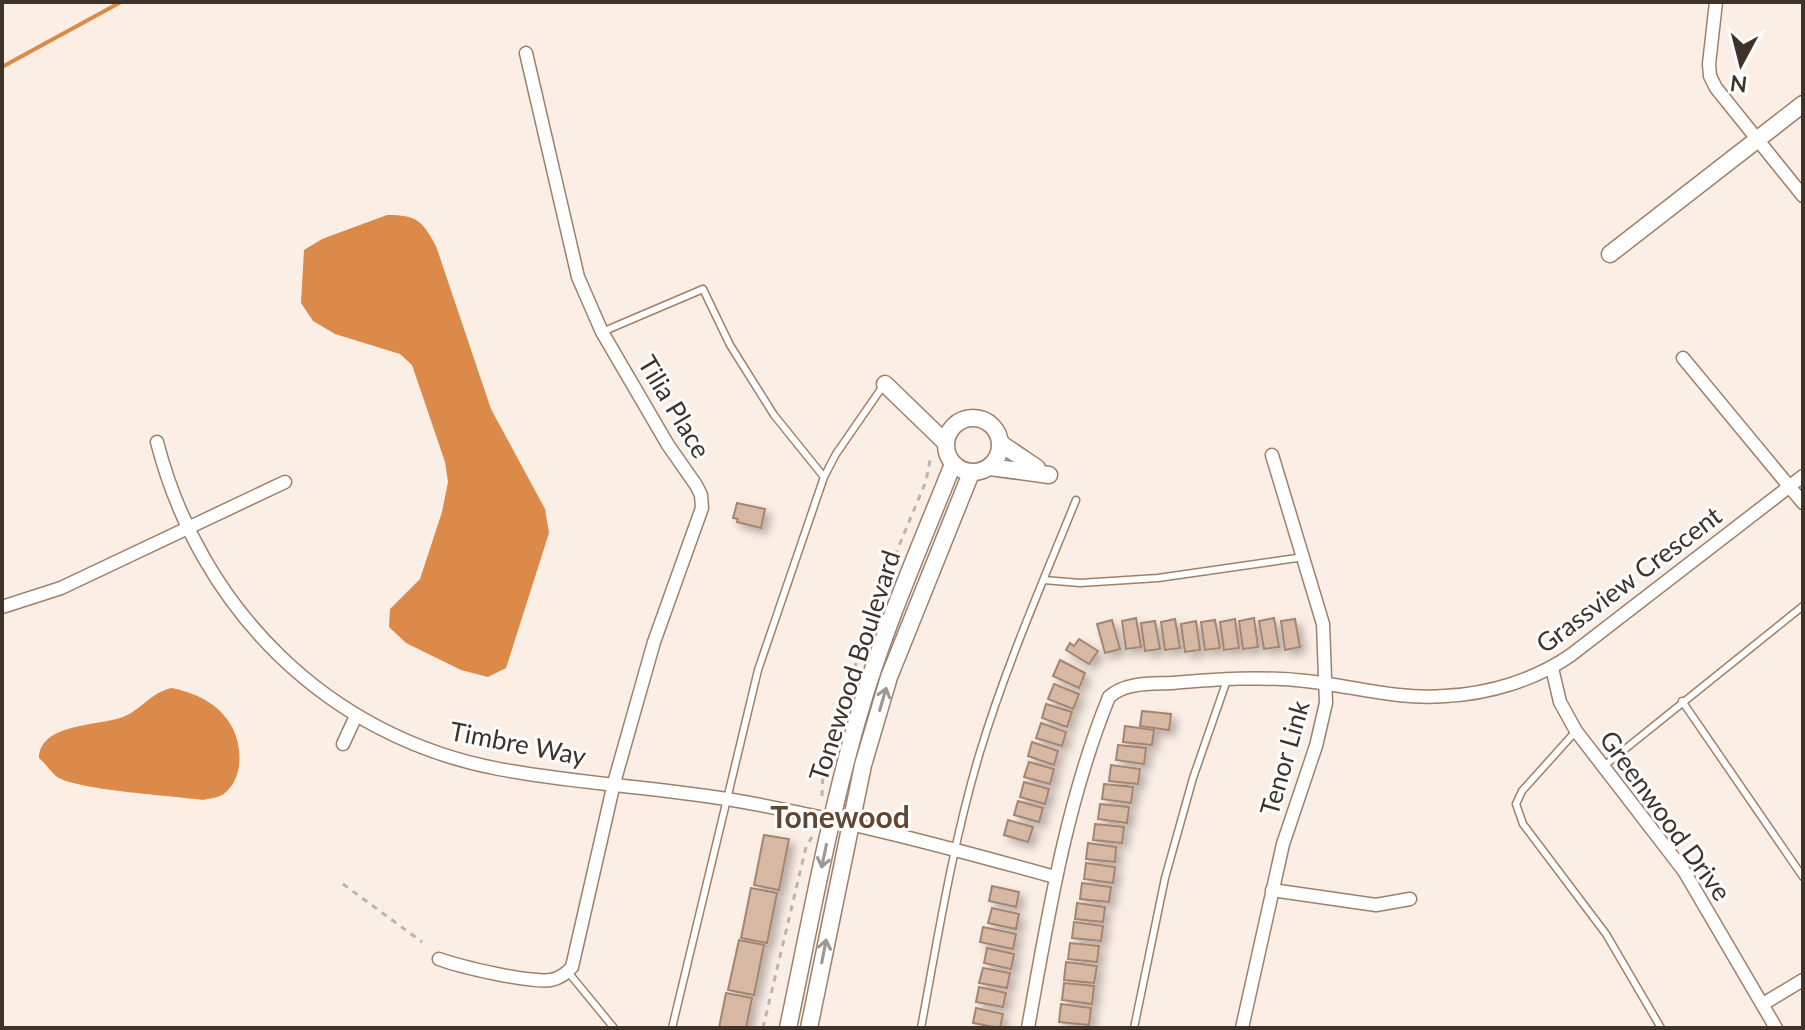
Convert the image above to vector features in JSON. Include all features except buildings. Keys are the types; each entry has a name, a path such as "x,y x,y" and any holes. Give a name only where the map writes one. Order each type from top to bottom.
{"street":[{"path":"1716,2 1710,76 1803,196"},
{"name":"Tilia Place","path":"526,53 578,277 602,332 668,445 696,485 702,508 654,642 614,783 578,950 568,972"},
{"path":"1610,254 1803,104"},
{"path":"1683,358 1803,503"},
{"path":"885,384 946,443"},
{"path":"904,404 956,424"},
{"path":"990,467 998,456 1000,443 995,430 982,420 966,419 956,424 949,432 946,443 953,464 971,473 990,467 1049,475 1000,443"},
{"name":"Timbre Way","path":"157,442 172,493 187,528 214,576 245,619 296,671 356,716 415,744 474,763 726,799 831,819 1055,877"},
{"name":"Tenor Link","path":"1242,1028 1283,844 1322,721 1327,684 1323,624 1272,455"},
{"name":"Tonewood Boulevard","path":"788,1028 831,819 860,712 888,625 953,464"},
{"name":"Tonewood Boulevard","path":"809,1028 863,765 889,677 971,473"},
{"name":"Grassview Crescent","path":"1028,1028 1055,877 1081,777 1109,697 1117,690 1228,678 1269,677 1399,695 1444,697 1508,684 1552,668 1803,476"},
{"path":"2,607 61,588 285,482"},
{"name":"Greenwood Drive","path":"1552,668 1560,702 1576,731 1684,871 1776,1028"},
{"path":"343,744 356,716"},
{"path":"1272,890 1376,905 1410,899"},
{"path":"439,959 468,969 544,980 552,980 568,972"},
{"path":"1763,1004 1803,980"}],"lane":[{"path":"602,332 703,289 730,345 774,415 824,477"},
{"path":"672,1028 758,670 824,477 836,454 885,384"},
{"path":"921,1028 955,850 979,755 1002,681 1076,500"},
{"path":"1044,580 1080,583 1158,578 1304,557"},
{"path":"1604,766 1803,606"},
{"path":"1134,1028 1168,864 1193,778 1228,678"},
{"path":"1682,701 1802,873"},
{"path":"1576,731 1522,791 1516,804 1523,824 1606,934 1661,1028"},
{"path":"568,972 614,1028"}],"path":[{"path":"763,1028 806,847 815,833"},
{"path":"343,884 422,942"}],"shaded area":[{"path":"387,215 406,216 418,221 436,246 491,409 545,509 549,533 506,668 488,677 461,670 406,643 389,627 390,609 420,579 442,512 448,482 445,462 412,365 400,354 335,334 313,321 301,303 304,250 322,239"},
{"path":"171,688 196,695 211,704 224,715 233,730 239,748 239,767 232,785 221,796 203,800 82,785 56,776 39,758 49,738 60,732 123,717"}],"waterway":[{"path":"2,67 121,2"}],"district":[{"name":"Tonewood","path":"840,818"}]}
